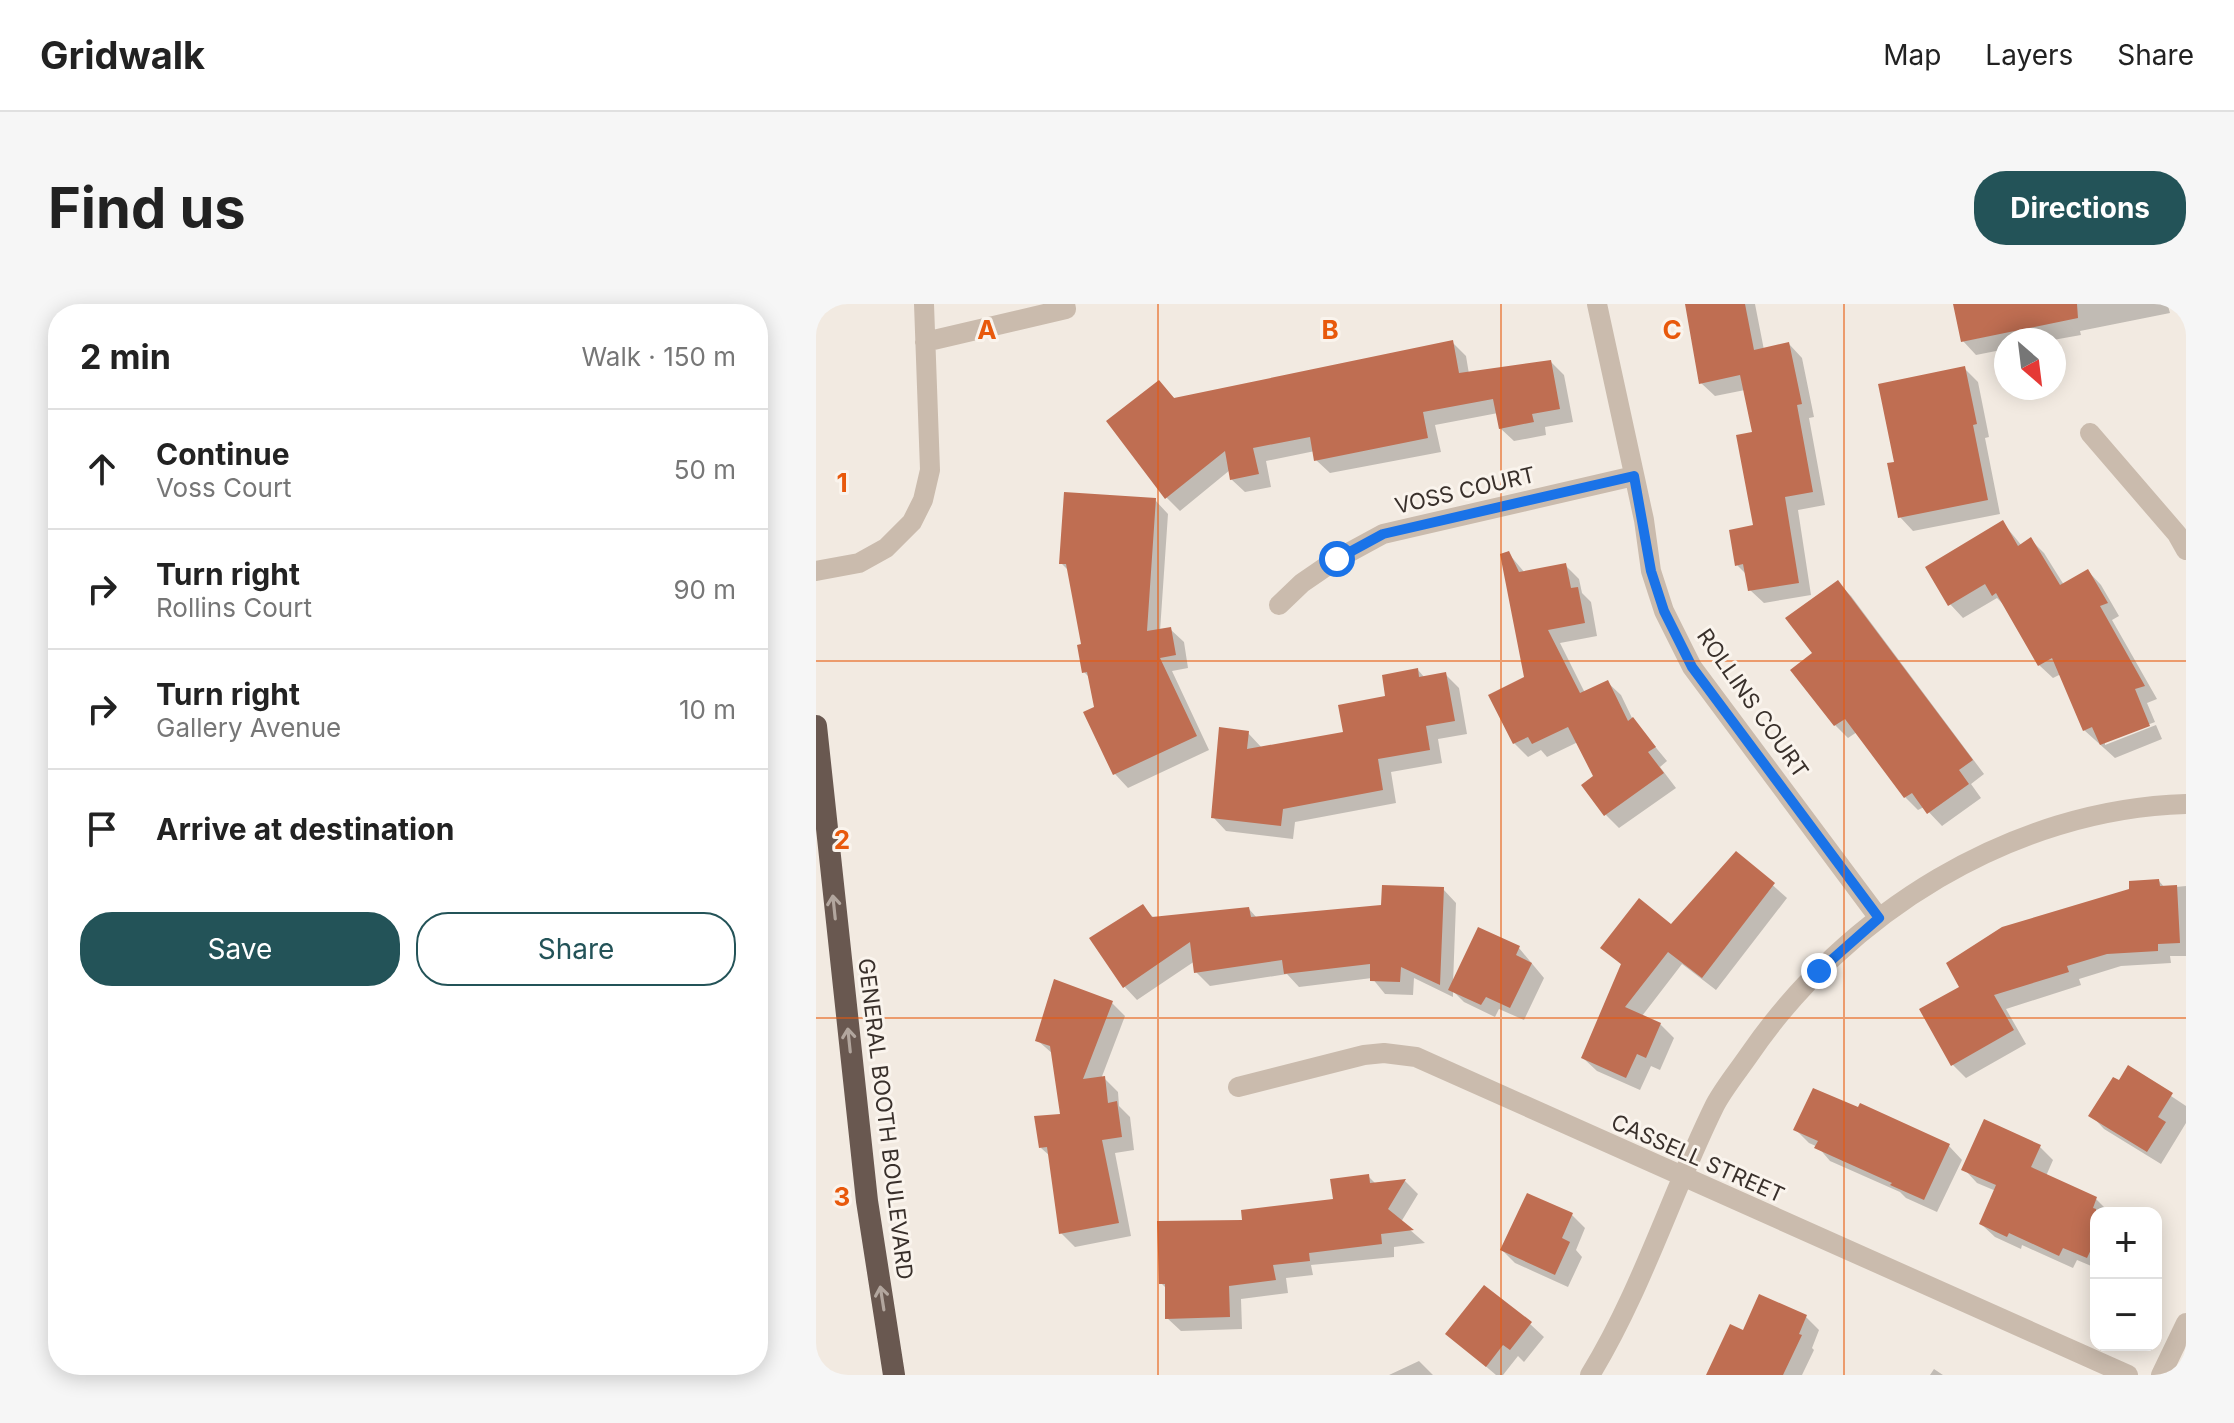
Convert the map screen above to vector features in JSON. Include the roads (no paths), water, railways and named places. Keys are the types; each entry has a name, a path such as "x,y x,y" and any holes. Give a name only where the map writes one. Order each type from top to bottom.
{"highway":[{"name":"GENERAL BOOTH BOULEVARD","path":"816,726 867,1201 894,1375"}],"street":[{"path":"816,571 859,563 886,548 912,522 923,500 930,470 924,304"},
{"path":"925,342 1066,309 1065,304"},
{"name":"ROLLINS COURT","path":"1597,304 1651,571 1664,611 1692,667 1879,918"},
{"path":"2090,433 2177,534 2186,550"},
{"name":"VOSS COURT","path":"1279,605 1302,583 1337,559 1383,534 1634,476"},
{"path":"1590,1375 1615,1335 1717,1103 1768,1027 1819,971 1879,918 1963,864 2027,836 2094,816 2186,804"},
{"name":"CASSELL STREET","path":"1238,1087 1364,1055 1384,1053 1416,1057 2128,1375"},
{"path":"2161,1375 2186,1323"}]}
